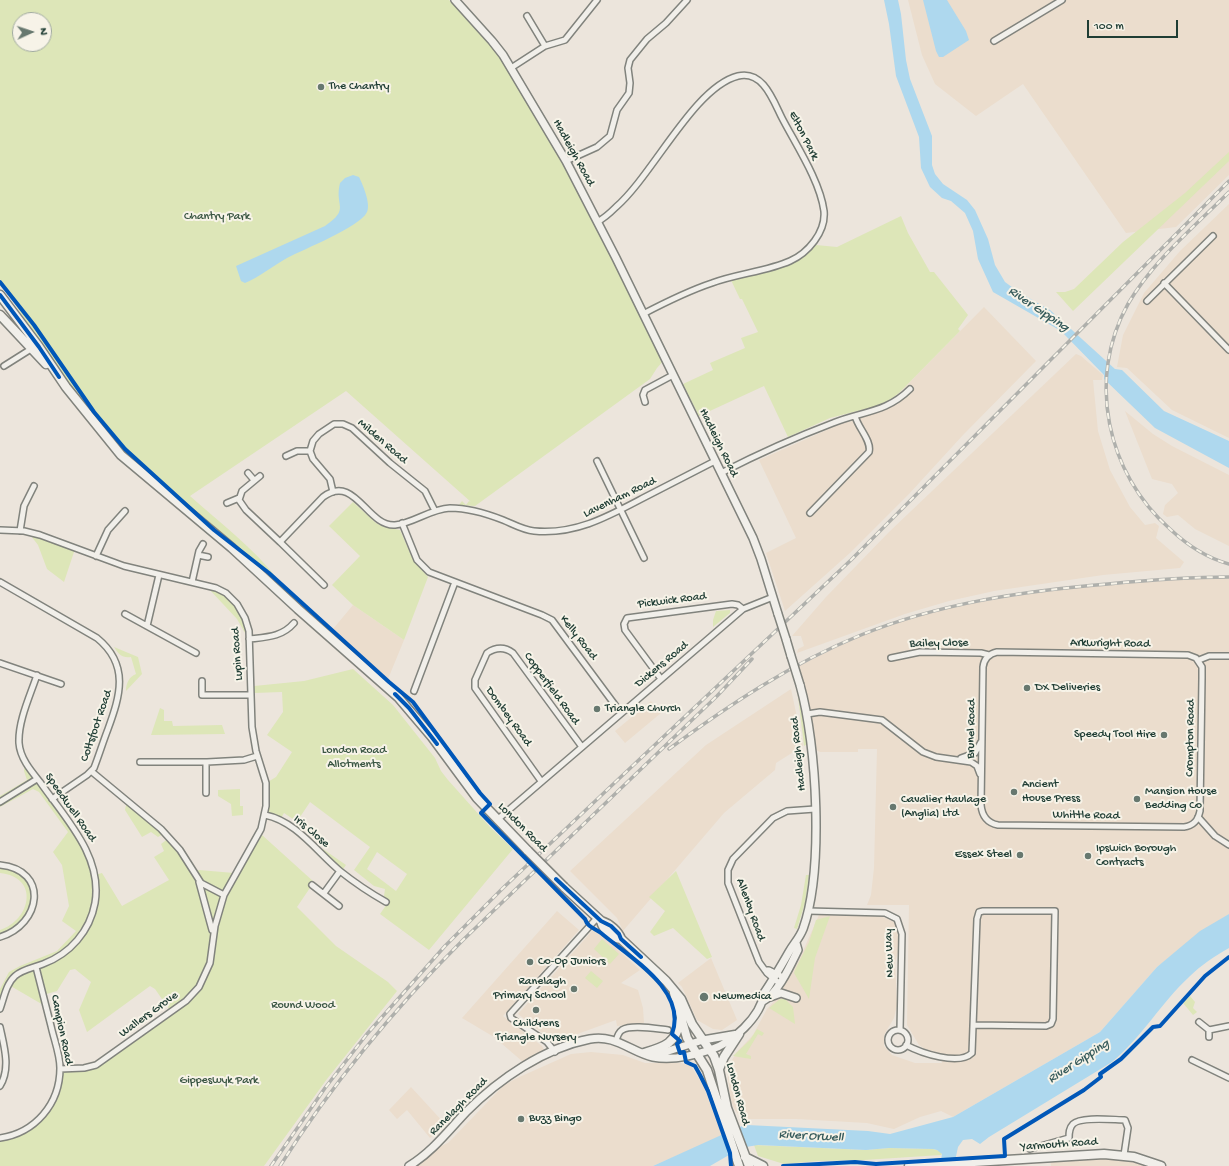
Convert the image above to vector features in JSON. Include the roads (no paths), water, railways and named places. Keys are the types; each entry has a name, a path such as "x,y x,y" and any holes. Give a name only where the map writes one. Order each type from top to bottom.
{"main road":[{"name":"London Road","path":"0,295 39,347 59,377 121,455 232,548 298,609 398,697 432,737 477,798 497,820 564,887 599,919 602,927 615,939 621,939 654,970 681,999 692,1024 710,1050 719,1070 730,1128"},
{"name":"London Road","path":"0,315 59,377"},
{"name":"London Road","path":"673,990 680,1019 690,1045 707,1070 730,1128 741,1153 749,1166"},
{"path":"647,1054 672,1040 677,1034 680,1019"},
{"path":"719,1070 722,1059 739,1034"},
{"name":"London Road","path":"739,1166 741,1153"},
{"path":"735,1166 741,1153 763,1166"},
{"name":"Yarmouth Road","path":"909,1166 1087,1154 1124,1155 1161,1166"}],"street":[{"name":"Hadleigh Road","path":"455,0 492,41 511,68 566,162 598,222 757,548 786,639 807,714 814,775 814,867 808,911 796,943 798,950 778,978 764,993 763,1001"},
{"path":"511,68 545,46 565,40 597,0"},
{"path":"566,162 591,150 606,140 612,130 617,110 630,87 628,68 630,60 651,34 666,23 687,0"},
{"path":"994,42 1062,0"},
{"path":"527,16 545,46"},
{"name":"Elton Park","path":"598,222 607,216 635,189 709,92 726,80 739,76 752,76 761,81 778,109 819,192 824,212 822,227 815,241 806,251 791,261 689,290 643,314"},
{"path":"1147,301 1213,236"},
{"path":"1164,283 1229,350"},
{"path":"4,366 32,349"},
{"path":"645,402 643,396 645,390 673,376"},
{"path":"721,473 827,425 886,407 900,399 910,389"},
{"path":"810,513 869,452 869,442 860,429 855,416"},
{"name":"Milden Road","path":"310,451 315,438 329,427 338,424 348,426 425,491 435,511"},
{"path":"280,542 323,497 333,492 330,479 313,459 310,451 297,451 286,456"},
{"path":"597,461 644,558"},
{"name":"Lavenham Road","path":"333,492 343,492 354,496 381,522 392,525 435,511 450,508 474,510 486,513 522,529 540,531 578,528 599,521 715,462"},
{"path":"248,473 254,480"},
{"path":"227,503 239,498 242,491 260,476"},
{"path":"20,531 24,506 34,486"},
{"path":"239,498 246,510 324,584"},
{"path":"96,556 108,530 117,518 125,511"},
{"name":"Kelly Road","path":"402,523 420,565 432,574 552,620 621,713"},
{"name":"Lupin Road","path":"0,530 20,531 45,536 96,556 159,575 216,588 233,599 245,618 249,639 252,727 257,756 266,782 265,815 260,833 224,895"},
{"path":"192,582 198,555 203,544"},
{"path":"198,555 208,557"},
{"path":"147,626 159,575"},
{"name":"Coltsfoot Road","path":"0,582 95,636 105,646 114,659 120,678 119,695 91,771 52,799"},
{"path":"414,691 455,582"},
{"name":"Dickens Road","path":"497,820 743,609 773,597"},
{"name":"Pickwick Road","path":"661,679 625,630 624,624 627,618 732,604 738,605 743,609"},
{"path":"125,614 196,653"},
{"path":"249,639 276,636 287,631 294,623"},
{"name":"Copperfield Road","path":"482,661 487,653 496,649 505,649 513,653 582,747"},
{"name":"Bailey Close","path":"891,658 920,652 981,653 989,655"},
{"name":"Arkwright Road","path":"989,655 997,652 1188,655 1194,656 1199,660 1209,656 1229,656"},
{"name":"Brunel Road","path":"981,805 983,668 984,662 989,655"},
{"name":"Crompton Road","path":"1198,817 1200,811 1202,678 1202,667 1199,660"},
{"name":"Dombey Road","path":"482,661 475,680 476,690 542,781"},
{"path":"0,663 61,684"},
{"name":"Speedwell Road","path":"0,1009 1,1002 8,985 14,977 23,971 60,956 78,939 90,922 96,894 95,875 87,850 23,757 19,740 22,724 37,675"},
{"path":"202,681 202,696 251,694"},
{"path":"807,714 820,712 877,719 886,722 923,752 936,757 956,759 974,764 979,770 982,781"},
{"path":"956,759 975,753 980,746 982,737"},
{"path":"140,762 206,762 244,760 257,756"},
{"path":"206,762 206,793"},
{"name":"Wallers Grove","path":"91,771 161,829 180,850 199,881 209,914 213,938"},
{"path":"0,802 37,779"},
{"name":"Whittle Road","path":"981,805 981,811 986,820 991,823 998,824 1184,828 1193,824 1198,817"},
{"name":"Allenby Road","path":"778,978 765,970 759,962 730,890 727,878 729,866 736,856 776,816 792,810 815,809"},
{"name":"Iris Close","path":"265,815 278,818 291,827 340,871 386,902"},
{"path":"1198,817 1215,836 1229,845"},
{"path":"0,865 15,868 26,874 32,884 34,898 31,912 26,921 14,932 0,937"},
{"path":"324,893 340,871"},
{"name":"Wallers Grove","path":"60,1069 84,1068 96,1065 186,1001 198,987 208,968 216,919 224,895 208,888 199,881"},
{"path":"312,885 339,906"},
{"path":"900,1030 894,1030 889,1034 888,1042 891,1047 896,1050 902,1049 906,1045 928,1055 948,1058 967,1057 973,1050 978,913 983,910 1055,912 1053,1020 1051,1024 1046,1026 974,1025"},
{"name":"New Way","path":"808,911 885,913 898,919 902,934 900,1030 904,1032 907,1037 906,1045"},
{"path":"555,1052 547,1042 511,1018 511,1012 599,919"},
{"name":"Campion Road","path":"0,1138 23,1131 41,1118 53,1100 58,1087 60,1069 58,1055 36,967"},
{"name":"Hadleigh Road","path":"697,1054 723,1046 739,1034 763,1001 770,997 778,978"},
{"path":"770,997 781,993 796,998"},
{"path":"1199,1022 1209,1030 1229,1026"},
{"path":"0,1027 6,1066 4,1077 0,1086"},
{"path":"616,1041 622,1030 625,1029 640,1027 668,1030"},
{"path":"1209,1030 1209,1037"},
{"path":"647,1054 690,1045 703,1040 739,1034"},
{"name":"Ranelagh Road","path":"409,1166 430,1151 466,1113 498,1084 522,1068 555,1052 591,1039 608,1038 652,1057 666,1058 697,1054"},
{"path":"1192,1060 1229,1078"},
{"path":"1030,1149 1069,1138 1069,1130 1072,1124 1079,1120 1125,1120 1128,1128 1124,1155"}],"water":[{"name":"River Gipping","path":"884,0 898,0 910,79 932,136 932,165 935,174 943,184 967,200 975,210 988,239 995,265 1005,282 1020,293 1050,310 1115,369 1122,370 1164,411 1229,441 1229,468 1155,428 1104,379 1104,375 1061,331 993,292 978,259 973,231 965,213 951,201 942,198 930,187 921,168 919,137 896,76"},
{"path":"923,0 947,0 966,31 969,40 943,57 939,57 936,51"},
{"path":"353,175 359,177 368,204 367,212 362,218 343,231 287,258 250,281 245,283 241,281 236,266 325,226 333,220 340,211 340,183 345,178"},
{"path":"1229,914 1229,948 1208,961 1189,977 1123,1052 1112,1062 980,1144 972,1139 963,1140 958,1147 954,1166 940,1166 942,1154 933,1149 889,1148 866,1150 758,1145 746,1147 710,1166 653,1166 739,1127 747,1125 868,1131 890,1134 953,1117 1100,1032 1157,967 1200,931"}],"railway":[{"path":"271,1166 325,1088 367,1034 445,946 503,888 851,560 1229,181"},
{"path":"1229,192 1188,231 1149,273 1128,304 1115,333 1108,363 1106,394 1110,424 1118,453 1131,481 1148,507 1190,546 1205,555 1229,564"},
{"path":"669,749 738,701 810,658 861,635 891,624 983,600 1045,590 1154,580 1229,577"},
{"path":"280,1166 343,1076 413,992 463,940 717,696 752,659"}],"place":[{"name":"The Chantry","path":"321,87"},
{"name":"DX Deliveries","path":"1027,688"},
{"name":"Triangle Church","path":"597,709"},
{"name":"Speedy Tool Hire","path":"1164,735"},
{"name":"Ancient House Press","path":"1014,792"},
{"name":"Mansion House Bedding Co","path":"1137,799"},
{"name":"Cavalier Haulage (Anglia) Ltd","path":"893,807"},
{"name":"Essex Steel","path":"1020,855"},
{"name":"Ipswich Borough Contracts","path":"1088,856"},
{"name":"Co-Op Juniors","path":"530,962"},
{"name":"Ranelagh Primary School","path":"574,989"},
{"name":"Newmedica","path":"704,997"},
{"name":"Childrens Triangle Nursery","path":"536,1010"},
{"name":"Buzz Bingo","path":"521,1119"}],"park label":[{"name":"Chantry Park","path":"217,217"},
{"name":"London Road Allotments","path":"354,758"},
{"name":"Round Wood","path":"303,1006"},
{"name":"Gippeswyk Park","path":"219,1081"}],"water label":[{"name":"River Orwell","path":"811,1137"}]}
